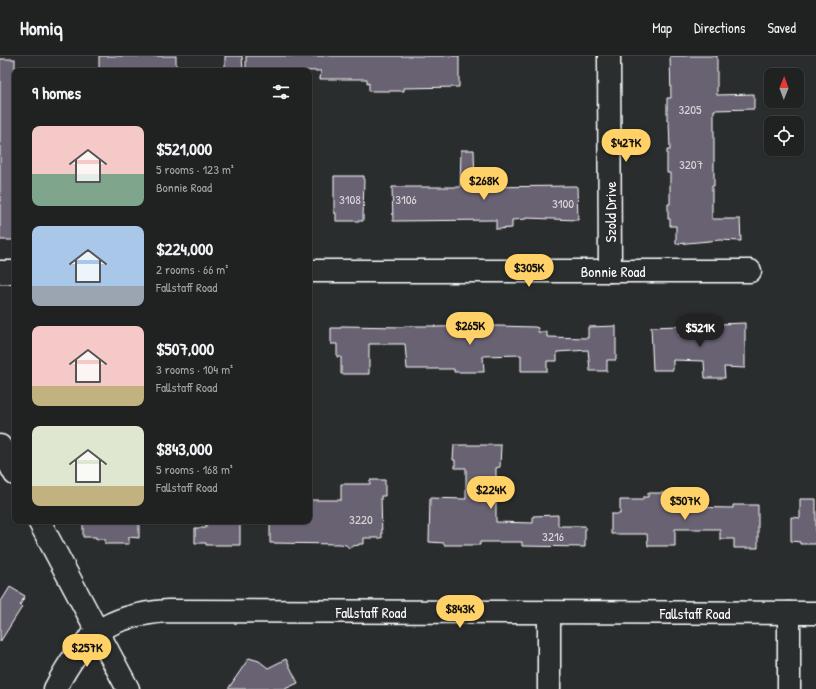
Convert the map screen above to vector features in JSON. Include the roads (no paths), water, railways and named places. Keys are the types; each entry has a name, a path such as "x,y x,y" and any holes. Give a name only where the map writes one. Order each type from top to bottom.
{"street":[{"name":"Szold Drive","path":"609,56 610,271"},
{"name":"Bonnie Road","path":"312,271 750,270"},
{"path":"0,272 12,272"},
{"path":"0,446 12,468"},
{"path":"41,524 128,689"},
{"name":"Fallstaff Road","path":"55,689 65,669 80,648 98,632 110,624 126,617 146,612 816,613"},
{"path":"549,613 549,689"},
{"path":"789,613 789,689"}]}
